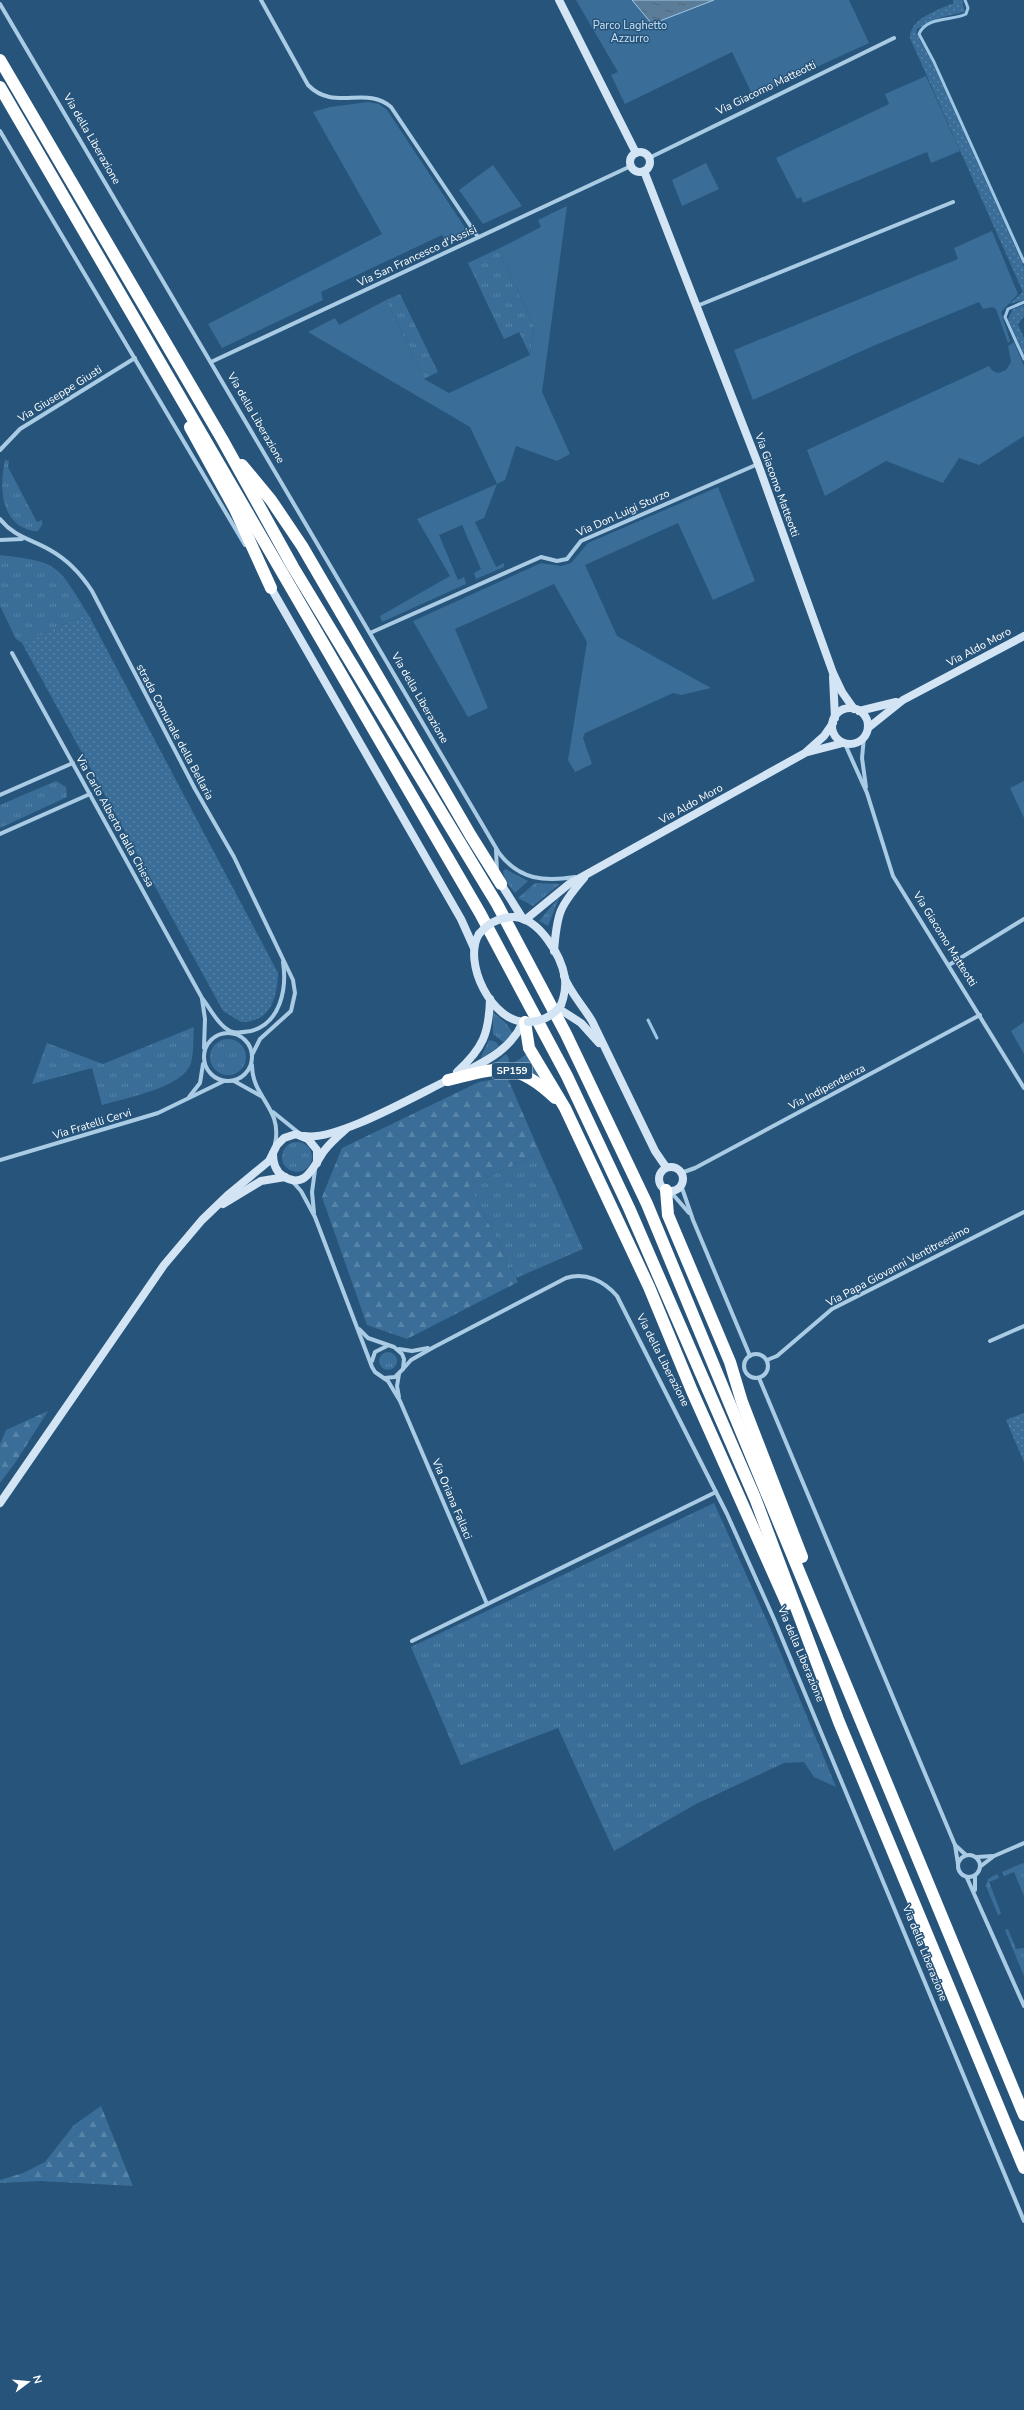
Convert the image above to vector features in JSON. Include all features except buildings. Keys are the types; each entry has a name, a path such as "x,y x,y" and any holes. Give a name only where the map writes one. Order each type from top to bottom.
{"highway":[{"path":"0,60 222,439 293,567 496,904 566,1034 647,1204 1024,2115"},
{"path":"0,87 480,913 567,1076 630,1208 755,1498 839,1722"},
{"path":"140,327 172,394 235,509 271,588"},
{"path":"222,439 271,500 302,546 467,830 501,884"},
{"path":"525,1022 529,1048 565,1108 649,1287 692,1391 839,1722 1024,2168"},
{"name":"SP159","path":"448,1080 496,1068 506,1070 539,1083 565,1108"},
{"path":"668,1190 668,1215 730,1362 742,1402 820,1602 858,1714"}],"street":[{"path":"261,0 308,85 314,91 326,98 333,99 378,99 391,107 478,237"},
{"path":"559,0 636,153"},
{"name":"Via della Liberazione","path":"0,4 494,844 512,867 529,877 554,880 588,874"},
{"name":"Via Giacomo Matteotti","path":"648,158 894,38"},
{"path":"0,131 271,588 461,919 474,948 476,969 490,998 501,1014 512,1020 525,1022 541,1020 562,1009"},
{"path":"636,153 644,153 648,158 649,165 644,171 637,172 631,166 631,158 636,153"},
{"name":"Via San Francesco d'Assisi","path":"210,362 631,166"},
{"name":"Via Giacomo Matteotti","path":"644,171 758,464 833,673 840,688 857,710"},
{"path":"696,306 953,202"},
{"name":"Via Giuseppe Giusti","path":"0,450 20,429 135,358"},
{"name":"Via Don Luigi Sturzo","path":"370,633 541,557 557,561 567,559 581,541 758,464"},
{"path":"0,519 12,532 24,539"},
{"path":"0,540 24,539"},
{"name":"strada Comunale della Bellaria","path":"24,539 49,549 66,560 82,575 92,591 195,789 234,857 282,959"},
{"name":"Via Aldo Moro","path":"868,728 903,700 1024,636"},
{"name":"Via Carlo Alberto dalla Chiesa","path":"12,653 202,998 221,1022 234,1032 243,1032 258,1028 276,1012 283,992 282,959"},
{"name":"Via Giacomo Matteotti","path":"833,673 834,721"},
{"name":"Via Aldo Moro","path":"857,710 903,700"},
{"path":"843,710 857,710 866,719 868,728 864,737 856,743 844,743 834,734 834,721 843,710"},
{"name":"Via Aldo Moro","path":"524,920 562,888 805,753 824,736 834,721"},
{"name":"Via Giacomo Matteotti","path":"864,737 862,758 867,793"},
{"name":"Via Giacomo Matteotti","path":"844,743 867,793 893,876 1024,1088"},
{"name":"Via Aldo Moro","path":"805,753 844,743"},
{"path":"0,795 73,763"},
{"path":"0,834 90,794"},
{"name":"Via della Liberazione","path":"494,844 501,884"},
{"name":"Via Aldo Moro","path":"554,952 556,926 561,908 588,874"},
{"path":"501,884 524,920"},
{"path":"474,948 479,934 493,922 501,918 514,917 524,920 544,935 554,952 568,987 580,1001 592,1021 603,1049 655,1151 663,1171 659,1183 668,1190 693,1220"},
{"path":"949,965 1024,919"},
{"path":"234,1081 246,1074 256,1044 286,1018 294,1003 294,984 282,959"},
{"path":"562,1009 565,988 564,976"},
{"name":"Via Carlo Alberto dalla Chiesa","path":"202,998 205,1019 203,1056"},
{"name":"SP159","path":"448,1080 468,1062 482,1044 486,1034 490,998"},
{"path":"562,1009 581,1023 603,1049"},
{"name":"Via Indipendenza","path":"681,1173 695,1168 980,1015"},
{"name":"SP159","path":"0,1503 164,1265 188,1235 229,1194 269,1161 279,1142 285,1137 294,1134 316,1137 346,1128 448,1080 482,1063 511,1043 516,1038 525,1022"},
{"path":"188,1099 200,1083 203,1056 211,1039 219,1034 228,1032 238,1035 245,1040 252,1057 253,1076 262,1096 273,1112 315,1146 318,1155 312,1192 315,1217"},
{"path":"203,1056 209,1072 217,1079 234,1081 262,1096"},
{"name":"Via Fratelli Cervi","path":"0,1160 143,1118 188,1099 224,1081"},
{"path":"273,1112 277,1130 274,1151 275,1166 301,1191 315,1217 375,1372 384,1378 400,1401"},
{"name":"SP159","path":"217,1207 261,1180 303,1178 316,1165 325,1150 346,1128"},
{"path":"663,1171 676,1168 681,1173 681,1185 693,1220 750,1356"},
{"path":"668,1190 676,1189 681,1185"},
{"name":"Via Papa Giovanni Ventitreesimo","path":"767,1360 777,1356 832,1309 1024,1212"},
{"name":"Via della Liberazione","path":"402,1369 412,1360 434,1347 566,1278 580,1275 600,1281 610,1288 622,1304 716,1492 774,1619 1024,2221"},
{"path":"990,1341 1024,1326"},
{"path":"357,1327 373,1341 399,1349 404,1359 397,1386 400,1401"},
{"path":"372,1362 375,1352 389,1345"},
{"name":"Via della Liberazione","path":"399,1349 418,1350 434,1347"},
{"path":"759,1354 767,1360 767,1371 759,1378 753,1377 746,1372 745,1363 750,1356 759,1354"},
{"path":"384,1378 390,1378 399,1374"},
{"path":"759,1378 955,1845 960,1873 967,1878 975,1892 1024,2006"},
{"name":"Via Oriana Fallaci","path":"400,1401 487,1604"},
{"path":"412,1641 716,1492"},
{"path":"975,1892 975,1877 981,1866 994,1856 1024,1843"},
{"path":"955,1845 966,1856 977,1858 994,1856"},
{"path":"958,1864 966,1856"},
{"path":"977,1858 981,1866"},
{"path":"967,1878 975,1877"}],"green space":[{"name":"Parco Laghetto Azzurro","path":"576,0 849,0 869,43 753,96 732,52 625,104 611,75 618,72"},
{"path":"953,0 962,0 965,12 938,18 917,29 916,33 934,66 1024,267 1024,300 1009,304 1023,292 910,38 911,31 920,20 933,12 954,3"},
{"path":"926,76 960,151 931,163 927,152 803,203 801,197 797,199 776,158 889,104 885,94"},
{"path":"368,102 379,104 387,110 466,229 464,233 446,242 442,235 321,292 323,300 222,348 208,324 382,234 313,112 330,107"},
{"path":"706,163 719,189 682,206 672,180"},
{"path":"493,165 522,206 483,224 459,190"},
{"path":"567,206 542,392 570,454 557,461 516,446 505,480 497,484 470,427 308,332 335,318 339,325 386,300 424,379 449,393 530,355 534,326 498,249 541,227 538,220"},
{"path":"992,231 1018,294 1001,312 1010,341 1008,343 996,309 992,307 983,309 979,302 873,346 753,400 734,350 958,259 954,248"},
{"path":"498,249 534,326 530,355 519,332 504,339 468,263"},
{"path":"400,294 438,372 424,379 386,300"},
{"path":"1024,305 1024,316 1018,324 1024,338 1024,354 1008,319 1013,309"},
{"path":"1014,342 1024,366 1024,436 979,465 959,458 943,483 886,461 825,496 807,450 989,366 996,372 1006,370 1011,362 1008,346"},
{"path":"5,460 9,461 8,467 37,522 42,520 42,525 38,531 31,531 20,526 13,520 5,505 2,478"},
{"path":"497,484 484,518 475,522 496,567 504,563 504,567 476,579 474,573 481,569 462,525 439,535 458,580 464,577 466,584 382,622 380,616 450,576 417,519"},
{"path":"718,487 755,581 713,600 678,523 585,565 617,636 711,688 681,695 673,693 585,733 583,738 592,764 575,772 568,760 587,642 554,584 455,629 488,708 468,717 413,621 541,563 561,566 571,563 588,543"},
{"path":"0,555 34,560 54,568 62,575 88,614 22,643 16,639 0,606"},
{"path":"88,614 278,973 274,999 266,1013 259,1018 241,1022 223,1011 22,643"},
{"path":"56,781 66,787 67,797 0,828 0,805"},
{"path":"1024,781 1024,818 1010,788"},
{"path":"505,869 528,881 515,893 505,880 503,871"},
{"path":"535,883 560,884 533,906 518,898"},
{"path":"560,896 548,926 539,921"},
{"path":"493,1012 506,1023 514,1035 504,1043 493,1034"},
{"path":"1024,1022 1024,1054 1011,1031"},
{"path":"194,1027 192,1059 186,1072 177,1079 152,1091 102,1105 92,1068 32,1084 47,1043 103,1064"},
{"path":"232,1039 241,1044 245,1050 245,1064 241,1070 232,1075 224,1075 215,1070 211,1064 210,1053 215,1044 221,1040"},
{"path":"489,1040 496,1042 499,1046 482,1058 481,1057"},
{"path":"506,1054 509,1059 508,1064 495,1063"},
{"path":"527,1054 542,1079 515,1065 515,1062"},
{"path":"507,1077 540,1153 469,1185 518,1282 407,1339 367,1325 322,1197 342,1148 479,1082"},
{"path":"297,1142 308,1146 312,1157 308,1168 297,1172 286,1168 282,1157 286,1146"},
{"path":"540,1153 583,1249 516,1278 469,1185"},
{"path":"388,1352 394,1355 397,1361 394,1367 388,1370 382,1367 379,1361 382,1355"},
{"path":"48,1411 15,1463 0,1483 0,1444 6,1430"},
{"path":"1024,1413 1024,1462 1006,1420"},
{"path":"714,1503 772,1632 836,1787 814,1777 804,1762 784,1763 696,1804 614,1851 558,1728 461,1765 411,1647"},
{"path":"1023,1863 1024,1896 1014,1872 1004,1876 1002,1872"},
{"path":"997,1874 999,1878 989,1882 1001,1913 998,1915 986,1886 988,1879"},
{"path":"1008,1929 1016,1949 1024,1948 1024,1976 1005,1930"},
{"path":"101,2106 133,2186 40,2181 0,2183 0,2180 23,2173 45,2162 74,2125"}],"water":[{"path":"632,0 714,0 652,24"}],"waterway":[{"path":"965,0 968,8 966,14 927,24 922,28 919,34 934,62 1024,262"},
{"path":"1024,302 1008,309 1005,317 1024,359"},
{"path":"648,1020 657,1038"}]}
